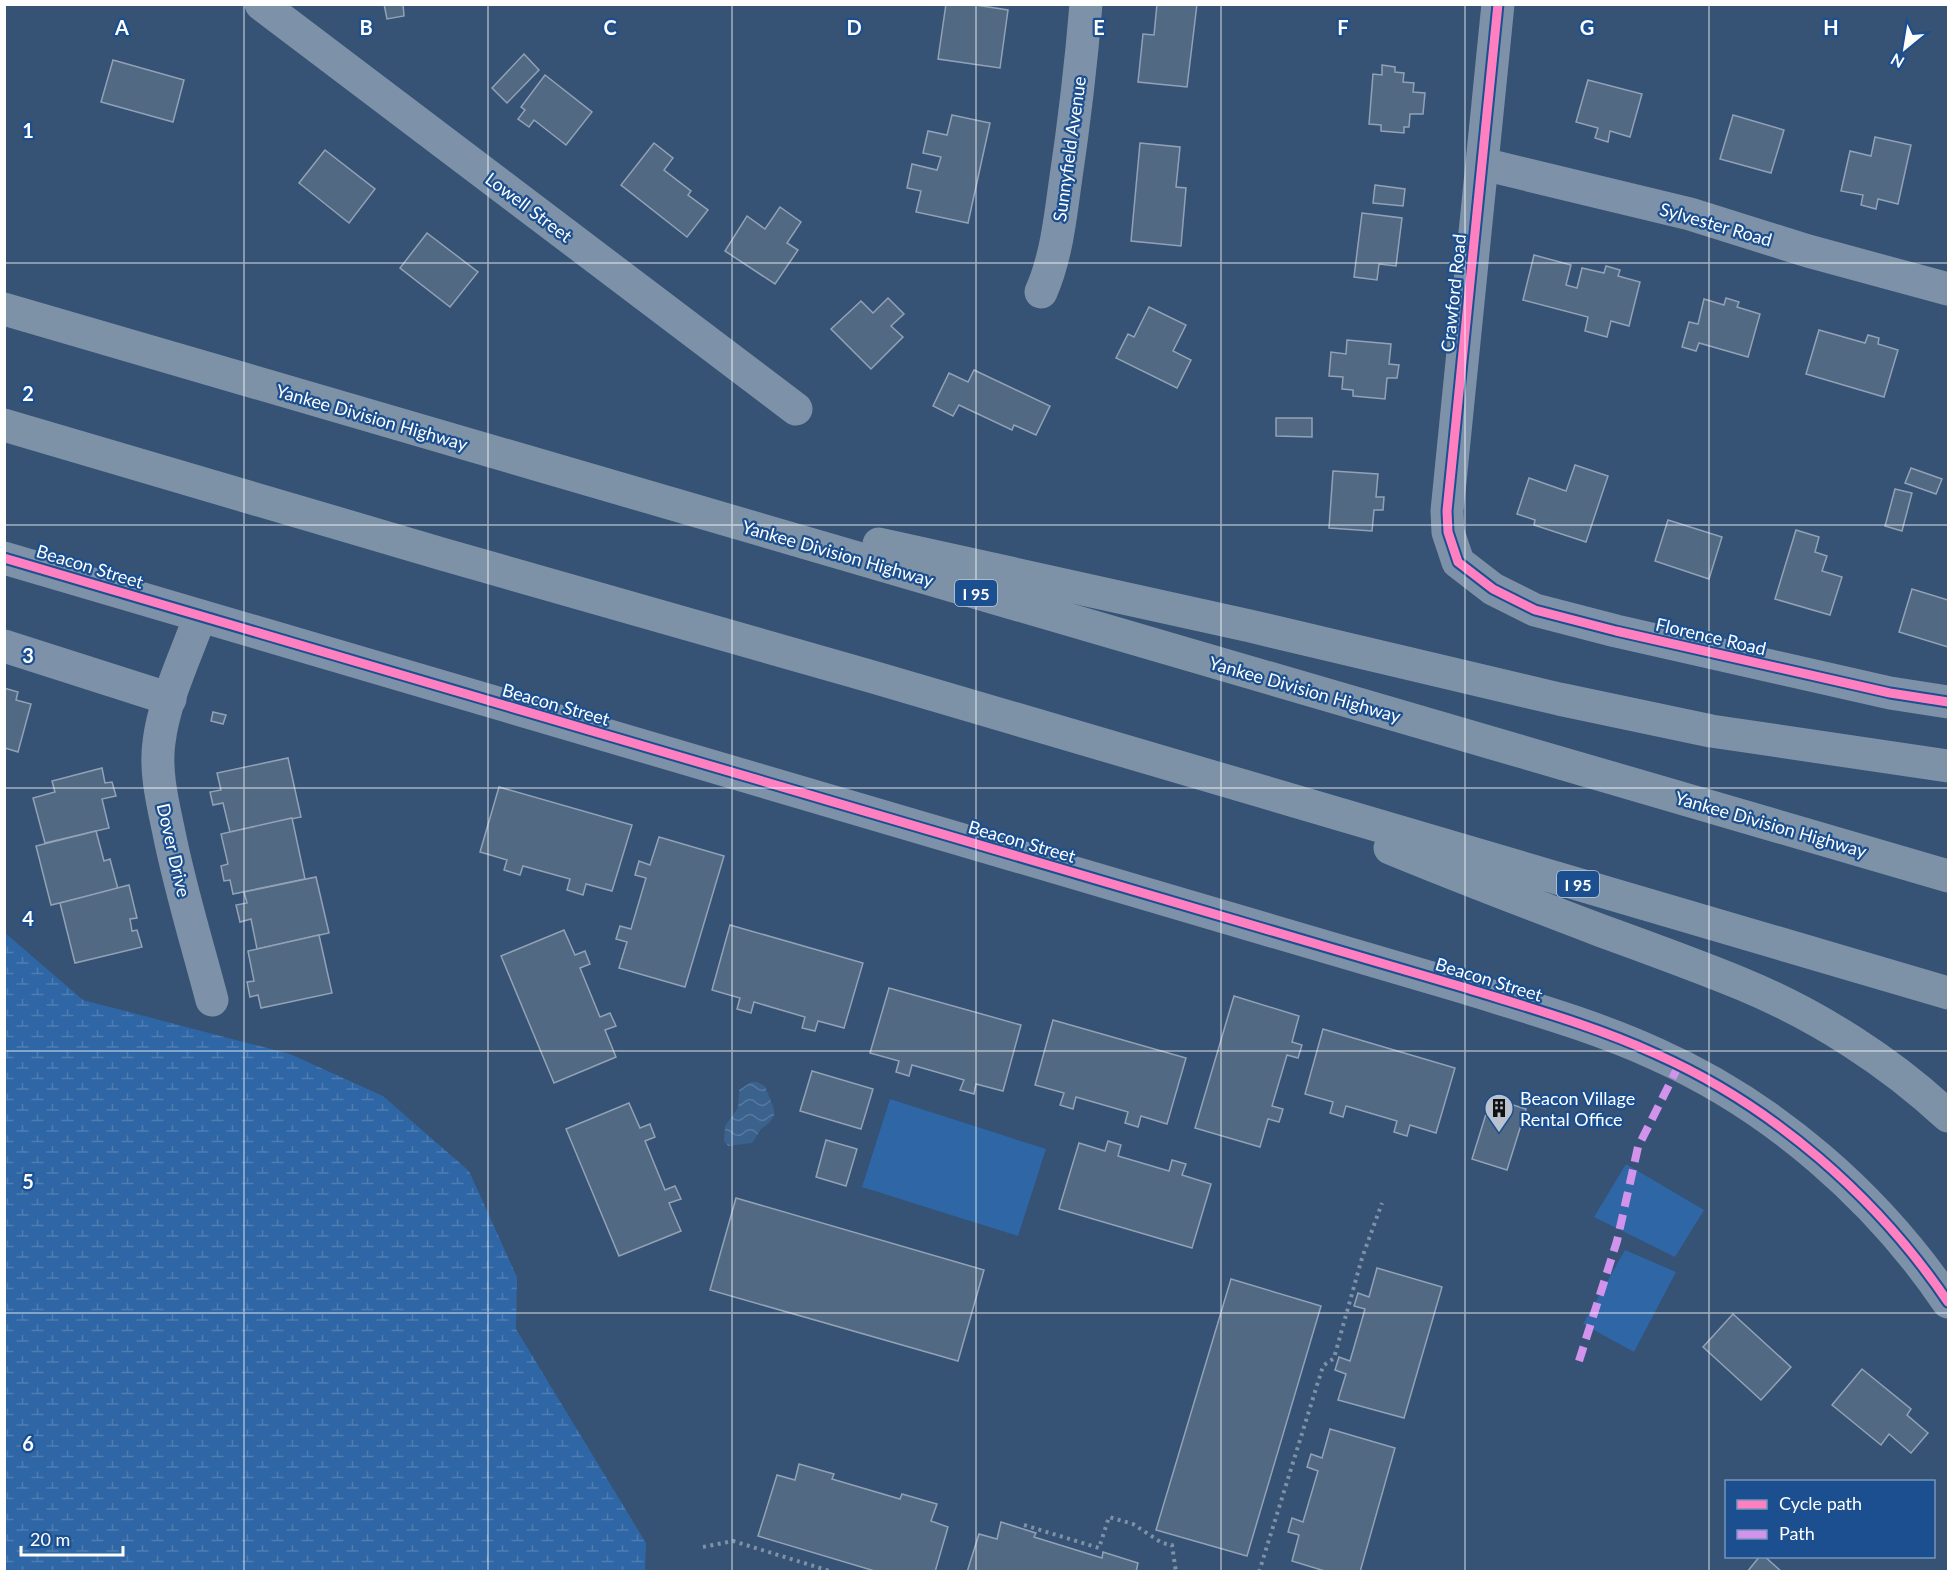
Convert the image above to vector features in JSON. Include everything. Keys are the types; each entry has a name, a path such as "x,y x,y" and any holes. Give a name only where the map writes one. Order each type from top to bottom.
{"highway":[{"name":"Yankee Division Highway","path":"4,309 1948,876"},
{"name":"I 95","path":"4,425 1948,993"},
{"path":"578,477 1251,626 1711,731 1948,766"},
{"path":"1207,775 1501,893 1744,985 1828,1027 1868,1052 1908,1081 1948,1116"}],"street":[{"name":"Lowell Street","path":"261,4 796,410"},
{"name":"Sunnyfield Avenue","path":"1041,292 1056,244 1077,104 1086,4"},
{"name":"Crawford Road","path":"1475,576 1458,562 1448,532 1447,511 1498,4"},
{"name":"Sylvester Road","path":"1483,164 1690,214 1808,251 1948,289"},
{"name":"Beacon Street","path":"4,558 1466,988 1563,1018 1637,1046 1728,1092 1762,1114 1823,1162 1853,1189 1907,1246 1948,1302"},
{"name":"Florence Road","path":"1475,576 1493,589 1534,610 1616,632 1890,693 1948,702"},
{"name":"Dover Drive","path":"200,616 170,699 158,745 161,796 173,853 212,1000"},
{"path":"4,646 170,699"}],"path":[{"path":"1259,1572 1323,1366 1334,1358 1362,1258 1382,1203"},
{"path":"1024,1526 1100,1548 1109,1517 1133,1524 1162,1543 1172,1545 1176,1572"},
{"path":"703,1547 733,1541 833,1572"}],"green space":[{"path":"4,932 83,1000 290,1054 383,1096 469,1171 517,1277 516,1329 646,1543 645,1571 5,1571"},
{"path":"890,1099 1046,1149 1018,1236 862,1187"},
{"path":"1626,1164 1704,1210 1675,1257 1594,1217"},
{"path":"1625,1250 1676,1272 1634,1352 1583,1324"}],"water":[{"path":"751,1082 765,1086 774,1109 774,1116 761,1129 752,1143 728,1146 724,1141 725,1126 738,1108 739,1090"}],"building":[{"path":"384,4 403,4 404,16 387,19"},
{"path":"946,4 969,4 1008,10 1000,68 938,59"},
{"path":"1157,4 1197,4 1187,87 1138,82 1143,34 1154,35"},
{"path":"524,54 539,70 507,103 492,88"},
{"path":"113,60 184,80 173,122 101,102"},
{"path":"1382,65 1395,67 1395,72 1404,73 1403,82 1414,83 1413,92 1425,93 1423,114 1410,114 1409,127 1404,127 1404,133 1381,131 1381,125 1369,124 1373,74 1382,75"},
{"path":"545,75 592,112 566,145 534,120 529,127 518,119 525,110 521,107"},
{"path":"1588,80 1642,94 1630,137 1610,131 1608,142 1595,138 1598,128 1576,122"},
{"path":"952,115 990,123 968,223 916,212 921,191 907,188 912,164 937,170 941,157 923,153 928,131 947,135"},
{"path":"1733,115 1784,130 1771,173 1720,159"},
{"path":"1875,137 1911,145 1898,204 1878,199 1876,209 1861,205 1863,195 1841,191 1850,151 1871,156"},
{"path":"654,143 673,158 664,170 691,191 688,195 708,210 687,237 621,185"},
{"path":"1140,143 1180,147 1176,187 1186,188 1181,246 1131,241"},
{"path":"325,150 375,189 349,223 299,183"},
{"path":"1375,185 1405,189 1403,206 1373,203"},
{"path":"780,207 801,222 787,243 798,250 775,284 725,251 747,216 765,229"},
{"path":"1362,213 1402,218 1396,266 1379,264 1377,280 1354,277"},
{"path":"427,233 478,272 450,307 400,268"},
{"path":"1534,255 1571,265 1566,285 1577,288 1582,268 1604,273 1606,266 1620,270 1618,276 1640,282 1629,326 1611,321 1607,337 1585,331 1588,317 1523,300"},
{"path":"888,298 904,314 891,326 903,337 871,369 831,329 861,301 873,313"},
{"path":"1726,298 1739,302 1737,307 1760,314 1748,357 1699,343 1696,351 1682,347 1689,322 1698,324 1704,299 1724,305"},
{"path":"1149,307 1186,325 1173,351 1191,360 1177,388 1116,358 1128,334 1134,337"},
{"path":"1819,330 1865,343 1868,335 1879,338 1878,344 1898,350 1884,397 1806,374"},
{"path":"1347,340 1391,344 1389,364 1399,365 1397,378 1387,378 1385,399 1353,396 1353,390 1342,389 1343,377 1329,376 1331,352 1346,354"},
{"path":"974,370 1050,406 1036,435 1014,425 1012,430 959,405 953,416 933,406 949,373 968,382"},
{"path":"1276,418 1312,418 1312,437 1276,436"},
{"path":"1575,465 1608,476 1586,542 1534,525 1535,520 1517,514 1529,478 1566,491"},
{"path":"1911,468 1942,479 1936,494 1905,483"},
{"path":"1333,471 1378,474 1376,497 1384,497 1383,510 1374,510 1372,531 1329,528"},
{"path":"1895,489 1912,493 1902,531 1885,526"},
{"path":"1668,520 1722,537 1709,579 1655,561"},
{"path":"1796,530 1819,537 1815,552 1827,556 1822,571 1842,577 1830,615 1775,599"},
{"path":"1912,589 1948,600 1948,647 1899,632"},
{"path":"4,688 18,692 16,700 31,704 18,752 5,748 4,751"},
{"path":"213,712 226,715 223,724 211,721"},
{"path":"288,758 301,817 230,832 223,803 213,805 210,792 221,790 217,773"},
{"path":"102,768 105,783 112,782 116,796 102,799 109,828 45,843 33,798 55,792 52,781"},
{"path":"499,787 632,825 612,891 586,884 583,895 567,890 570,879 523,866 520,875 504,870 507,860 480,852"},
{"path":"292,818 305,879 233,894 230,880 224,881 221,866 228,864 221,834"},
{"path":"96,831 104,861 110,859 118,889 51,905 36,846"},
{"path":"659,837 724,856 685,987 619,968 627,942 616,939 620,926 631,929 646,878 635,875 639,861 650,865"},
{"path":"316,877 329,933 257,949 251,919 240,922 236,905 247,903 244,892"},
{"path":"129,885 137,918 130,919 132,931 137,930 142,947 75,963 60,903"},
{"path":"730,925 863,963 844,1028 818,1021 815,1031 802,1028 805,1017 754,1002 751,1013 737,1009 740,998 712,990"},
{"path":"564,930 575,955 585,951 590,964 580,968 600,1017 610,1013 616,1026 605,1030 616,1057 554,1083 501,956"},
{"path":"319,935 332,993 261,1008 258,995 250,997 247,982 254,981 248,951"},
{"path":"889,988 1021,1025 1003,1091 976,1084 974,1094 960,1090 964,1080 912,1065 909,1076 896,1072 899,1061 870,1053"},
{"path":"1234,996 1299,1016 1292,1042 1302,1045 1298,1058 1287,1055 1272,1106 1283,1109 1279,1122 1268,1119 1260,1147 1195,1128"},
{"path":"1053,1020 1186,1058 1167,1124 1141,1116 1138,1127 1125,1123 1128,1112 1076,1097 1073,1109 1060,1105 1064,1093 1035,1085"},
{"path":"1323,1029 1455,1068 1436,1133 1410,1125 1407,1136 1394,1132 1397,1121 1346,1106 1343,1117 1330,1113 1333,1102 1305,1094"},
{"path":"812,1071 873,1089 861,1129 800,1111"},
{"name":"Beacon Village Rental Office","path":"1491,1098 1526,1109 1507,1170 1472,1159"},
{"path":"629,1103 640,1128 650,1124 655,1137 645,1141 665,1190 675,1186 681,1199 669,1203 681,1231 619,1256 566,1129"},
{"path":"826,1140 857,1149 846,1186 816,1177"},
{"path":"1108,1141 1121,1145 1118,1156 1169,1171 1172,1160 1186,1164 1182,1175 1211,1184 1192,1248 1059,1209 1079,1143 1105,1151"},
{"path":"736,1198 984,1270 958,1361 710,1290"},
{"path":"1377,1268 1442,1287 1404,1418 1338,1400 1346,1374 1335,1370 1339,1357 1350,1361 1365,1309 1354,1306 1358,1293 1369,1297"},
{"path":"1231,1279 1321,1306 1247,1556 1156,1530"},
{"path":"1733,1314 1791,1367 1761,1400 1703,1347"},
{"path":"1862,1369 1911,1409 1907,1415 1928,1433 1911,1453 1889,1434 1881,1445 1832,1405"},
{"path":"1330,1429 1395,1448 1360,1572 1328,1572 1292,1561 1299,1535 1288,1532 1292,1518 1303,1522 1318,1471 1307,1467 1311,1454 1322,1458"},
{"path":"799,1464 834,1474 832,1479 900,1499 902,1494 937,1504 931,1521 948,1527 935,1572 878,1572 758,1536 777,1475 795,1480"},
{"path":"1001,1522 1036,1533 1034,1537 1102,1558 1103,1552 1138,1563 1136,1572 967,1572 979,1534 997,1539"},
{"path":"1758,1558 1766,1558 1782,1572 1747,1572"}],"marked path":[{"path":"1579,1361 1617,1241 1638,1147 1679,1065"}],"cycle path":[{"path":"1498,4 1447,511 1448,532 1458,562 1493,589 1535,610 1616,631 1890,693 1948,702"},
{"path":"4,558 1466,988 1610,1035 1699,1075 1741,1100 1819,1158 1889,1226 1948,1302"}],"place":[{"name":"Beacon Village Rental Office","path":"1499,1134"}]}
